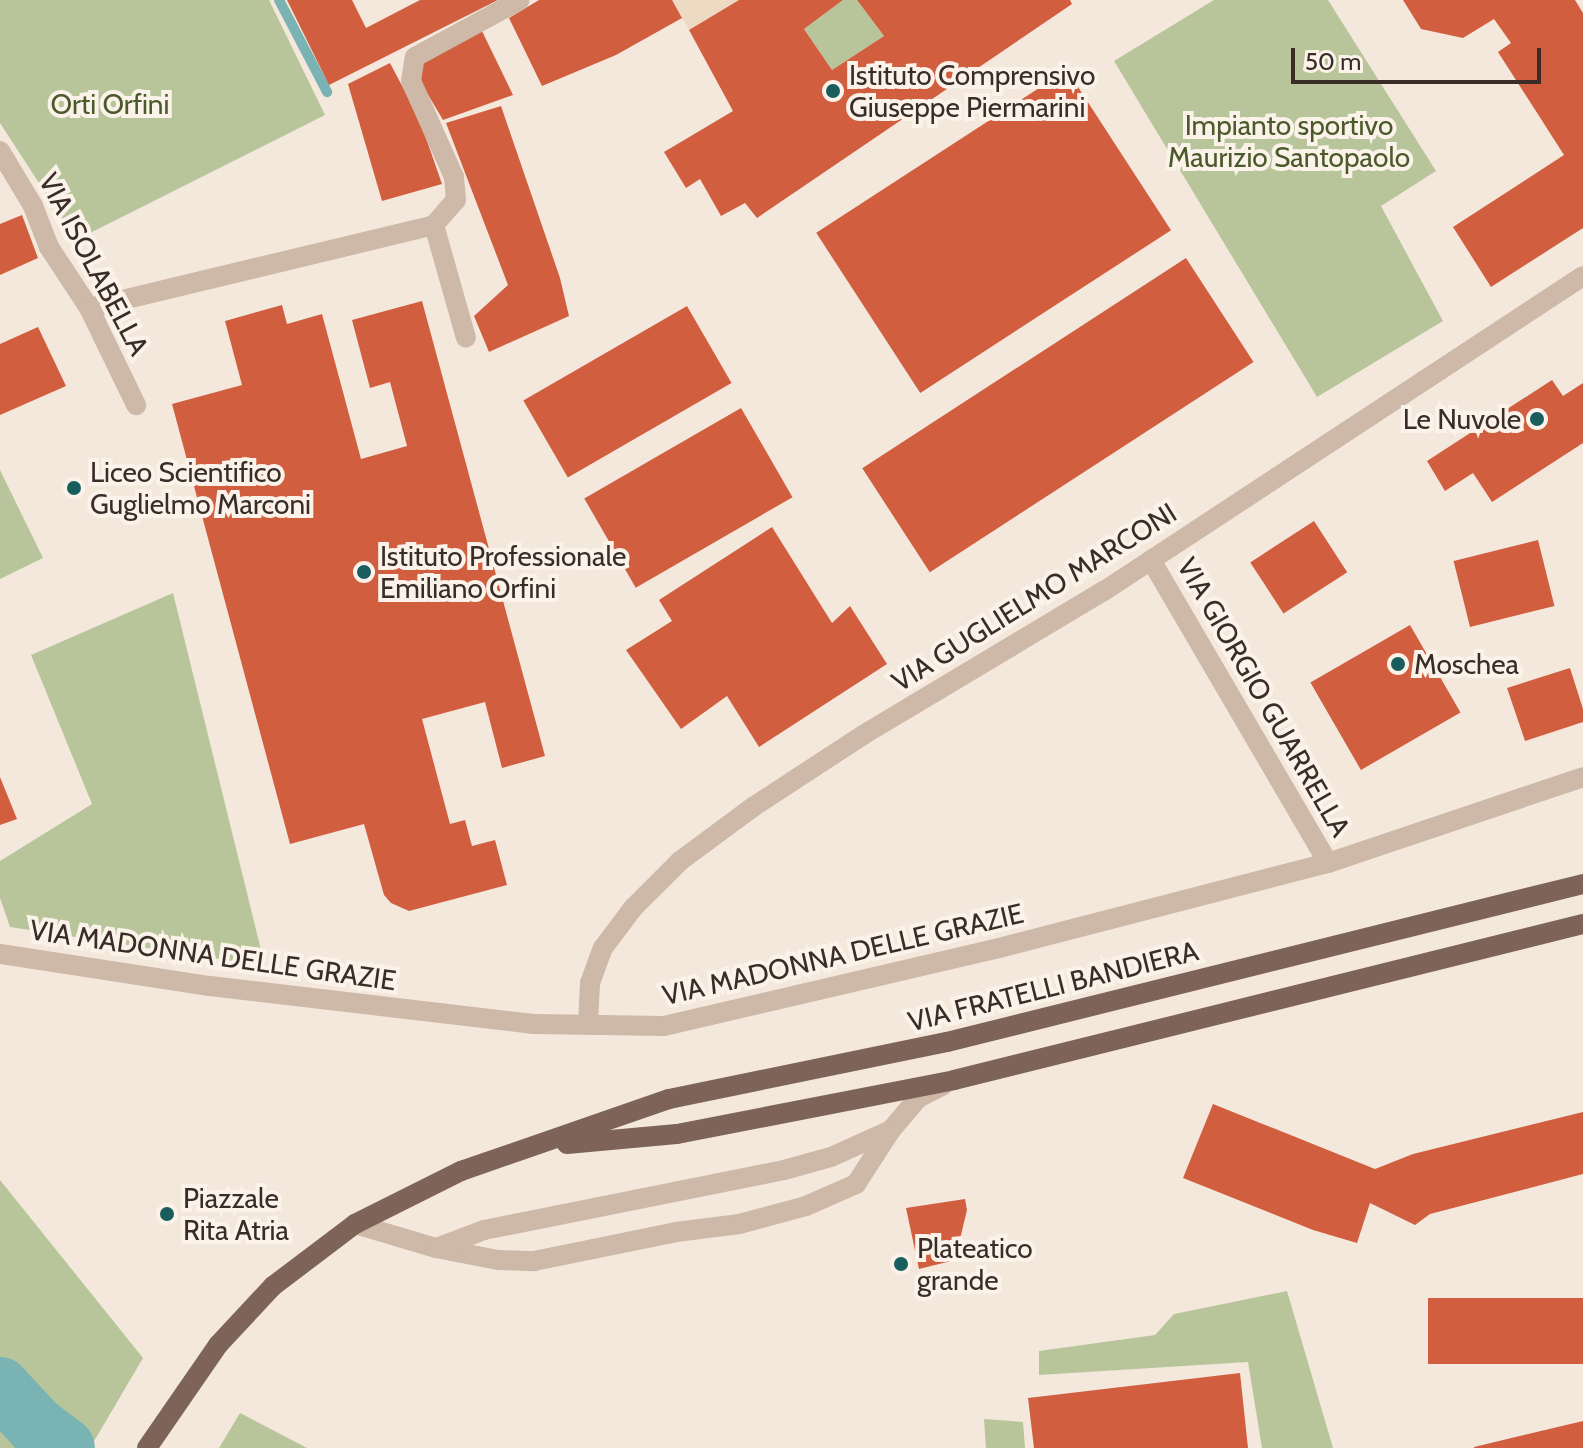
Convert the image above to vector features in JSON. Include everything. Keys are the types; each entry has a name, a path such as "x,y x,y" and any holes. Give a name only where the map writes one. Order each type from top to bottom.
{"main road":[{"name":"VIA FRATELLI BANDIERA","path":"147,1448 218,1345 273,1286 355,1224 461,1171 669,1099 947,1042 1583,884"},
{"name":"VIA FRATELLI BANDIERA","path":"539,1146 677,1134 954,1080 1583,924"}],"street":[{"path":"89,308 434,225 456,200 454,177 411,81 415,57 520,0"},
{"name":"VIA ISOLABELLA","path":"0,151 33,206 49,247 89,308 136,405"},
{"path":"434,225 466,338"},
{"name":"VIA GUGLIELMO MARCONI","path":"588,1024 590,983 603,948 633,908 680,861 753,807 863,735 1151,560 1583,276"},
{"name":"VIA GIORGIO GUARRELLA","path":"1151,560 1328,863"},
{"name":"VIA MADONNA DELLE GRAZIE","path":"0,954 256,991 534,1024 664,1026 999,948 1328,863 1583,777"},
{"path":"355,1224 436,1248 498,1260 534,1261 753,1220 806,1206 856,1184 891,1130 918,1098 954,1080"},
{"path":"436,1248 484,1230 784,1170 831,1157 891,1130"}],"green space":[{"name":"Orti Orfini","path":"0,0 269,0 325,115 76,240 0,123"},
{"path":"843,0 857,0 884,36 832,70 804,29"},
{"name":"Impianto sportivo Maurizio Santopaolo","path":"1214,0 1328,0 1436,171 1381,206 1443,321 1317,397 1114,61"},
{"path":"0,470 43,558 0,579"},
{"path":"173,593 265,966 10,927 0,898 0,861 92,804 31,655"},
{"path":"0,1180 143,1358 90,1448 0,1448"},
{"path":"1287,1291 1333,1448 1262,1448 1248,1362 1039,1375 1039,1351 1155,1335 1174,1314"},
{"path":"240,1413 307,1448 219,1448"},
{"path":"984,1419 1023,1422 1025,1448 986,1448"}],"shaded area":[{"path":"672,0 739,0 689,30"}],"building":[{"path":"287,0 352,0 366,28 420,0 498,0 329,85"},
{"path":"539,0 672,0 682,18 616,55 542,86 509,18"},
{"name":"Istituto Comprensivo Giuseppe Piermarini","path":"739,0 843,0 804,29 832,70 884,36 857,0 1070,0 1072,4 757,218 745,203 721,216 700,179 686,188 664,152 733,111 689,30"},
{"path":"1403,0 1575,0 1583,13 1583,228 1491,287 1453,227 1564,155 1498,52 1511,43 1494,19 1463,38 1421,29"},
{"path":"481,29 513,95 443,120 417,76 419,59"},
{"path":"390,63 419,118 442,184 382,201 348,84"},
{"path":"1067,70 1171,230 920,393 816,233"},
{"path":"501,106 560,278 569,316 489,352 474,316 508,285 446,123"},
{"path":"22,215 38,258 0,275 0,224"},
{"path":"1186,258 1254,362 930,572 862,468"},
{"path":"422,301 545,756 502,768 485,702 422,719 450,824 465,820 472,846 495,840 507,885 409,911 391,903 384,895 364,824 290,844 172,404 242,385 225,321 282,305 287,324 322,314 361,459 407,446 390,382 370,388 352,320"},
{"path":"687,306 732,383 568,478 523,401"},
{"path":"38,327 66,386 0,415 0,344"},
{"name":"Le Nuvole","path":"1552,380 1563,396 1583,383 1583,443 1492,502 1473,473 1445,491 1427,461"},
{"path":"741,408 792,497 636,588 584,498"},
{"path":"1314,521 1347,572 1283,614 1250,562"},
{"path":"772,527 832,623 850,606 887,664 759,747 727,696 681,729 626,650 672,621 659,600"},
{"path":"1538,540 1554,606 1470,627 1454,561"},
{"path":"1410,625 1460,712 1361,770 1310,682"},
{"path":"1570,668 1583,709 1583,722 1525,741 1507,688"},
{"path":"0,777 17,819 0,825"},
{"path":"1213,1104 1375,1169 1413,1154 1583,1112 1583,1174 1430,1214 1415,1225 1370,1203 1357,1243 1313,1230 1183,1178"},
{"path":"965,1199 967,1210 955,1260 919,1269 906,1208"},
{"path":"1428,1298 1583,1298 1583,1364 1428,1364"},
{"path":"1240,1373 1248,1448 1034,1448 1028,1398"},
{"path":"1583,1421 1583,1448 1474,1448 1474,1447"}],"waterway":[{"path":"279,0 327,92"},
{"path":"0,1387 36,1426 65,1448"}],"place":[{"name":"Istituto Comprensivo Giuseppe Piermarini","path":"833,91"},
{"name":"Le Nuvole","path":"1537,419"},
{"name":"Liceo Scientifico Guglielmo Marconi","path":"74,488"},
{"name":"Istituto Professionale Emiliano Orfini","path":"364,572"},
{"name":"Moschea","path":"1398,664"},
{"name":"Piazzale Rita Atria","path":"167,1214"},
{"name":"Plateatico grande","path":"901,1264"}]}
